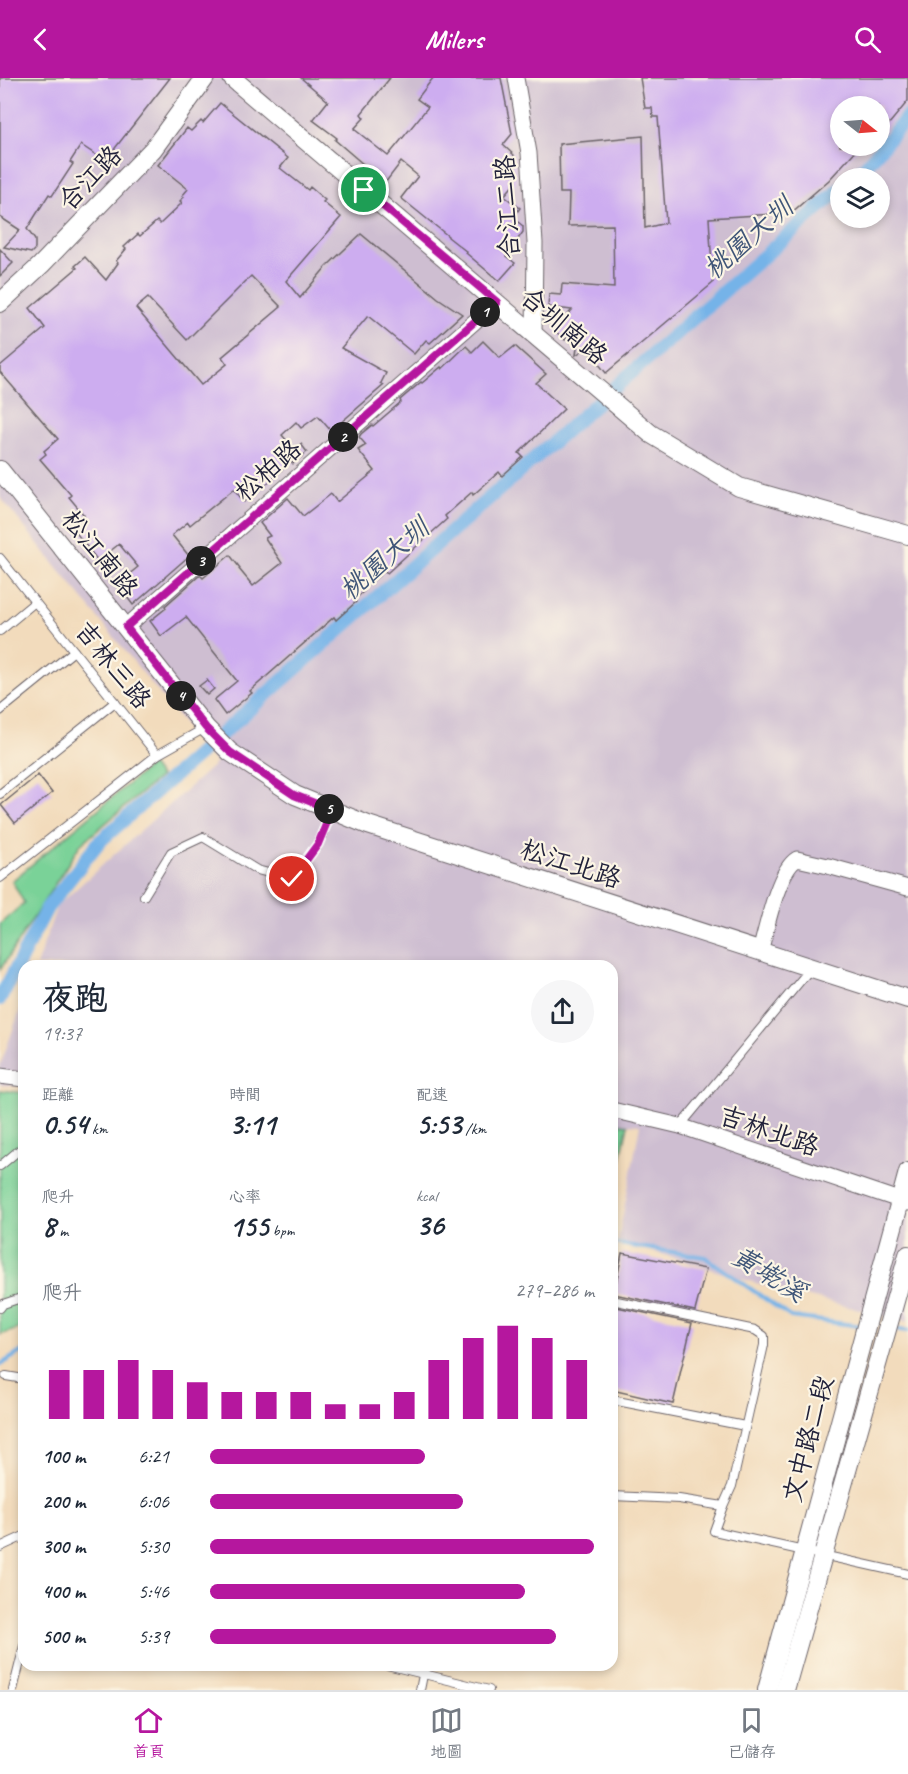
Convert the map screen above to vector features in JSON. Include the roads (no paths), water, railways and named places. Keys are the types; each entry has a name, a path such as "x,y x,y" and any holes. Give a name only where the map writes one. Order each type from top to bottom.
{"street":[{"name":"合江路","path":"0,303 41,265 153,149 205,78"},
{"name":"合圳南路","path":"232,78 651,434 739,486 908,535"},
{"name":"合江二路","path":"516,78 529,153 535,243 534,334"},
{"name":"松柏路","path":"126,627 497,302"},
{"name":"松江南路","path":"0,470 209,730 230,752"},
{"name":"松江北路","path":"230,752 294,795 368,825 908,999"},
{"path":"760,952 784,876 791,863 797,859 908,888"},
{"path":"0,1076 18,1078"},
{"name":"吉林北路","path":"618,1111 680,1126 904,1202"},
{"name":"文中路二段","path":"785,1690 813,1553 865,1326 904,1202 908,1172"},
{"name":"文中路二段","path":"766,1690 887,1329 908,1255"}],"lane":[{"name":"吉林三路","path":"0,558 158,755"},
{"path":"0,631 35,602"},
{"path":"0,711 74,651"},
{"path":"0,794 115,702"},
{"path":"0,878 158,755 209,730"},
{"path":"144,896 171,852 203,837 257,870 292,879 318,844 332,810"},
{"path":"680,1126 812,967"},
{"path":"0,1166 18,1151"},
{"path":"0,1308 18,1299"},
{"path":"618,1301 755,1330 764,1336 764,1345 732,1486 714,1531 908,1574"},
{"path":"6,1376 18,1378"},
{"path":"618,1401 745,1426"},
{"path":"618,1497 679,1499 723,1506"},
{"path":"0,1547 18,1539"},
{"path":"13,1690 18,1670"},
{"path":"420,1690 425,1671"},
{"path":"431,1671 489,1690"}],"waterway":[{"name":"桃園大圳","path":"864,168 908,116"},
{"name":"桃園大圳","path":"20,960 47,908 99,842 830,198"},
{"name":"桃園大圳","path":"0,999 18,964"},
{"name":"黃墘溪","path":"618,1244 705,1257 791,1317 861,1326"},
{"name":"黃墘溪","path":"892,1329 908,1331"},
{"name":"黃墘溪","path":"0,1365 18,1354"}]}
